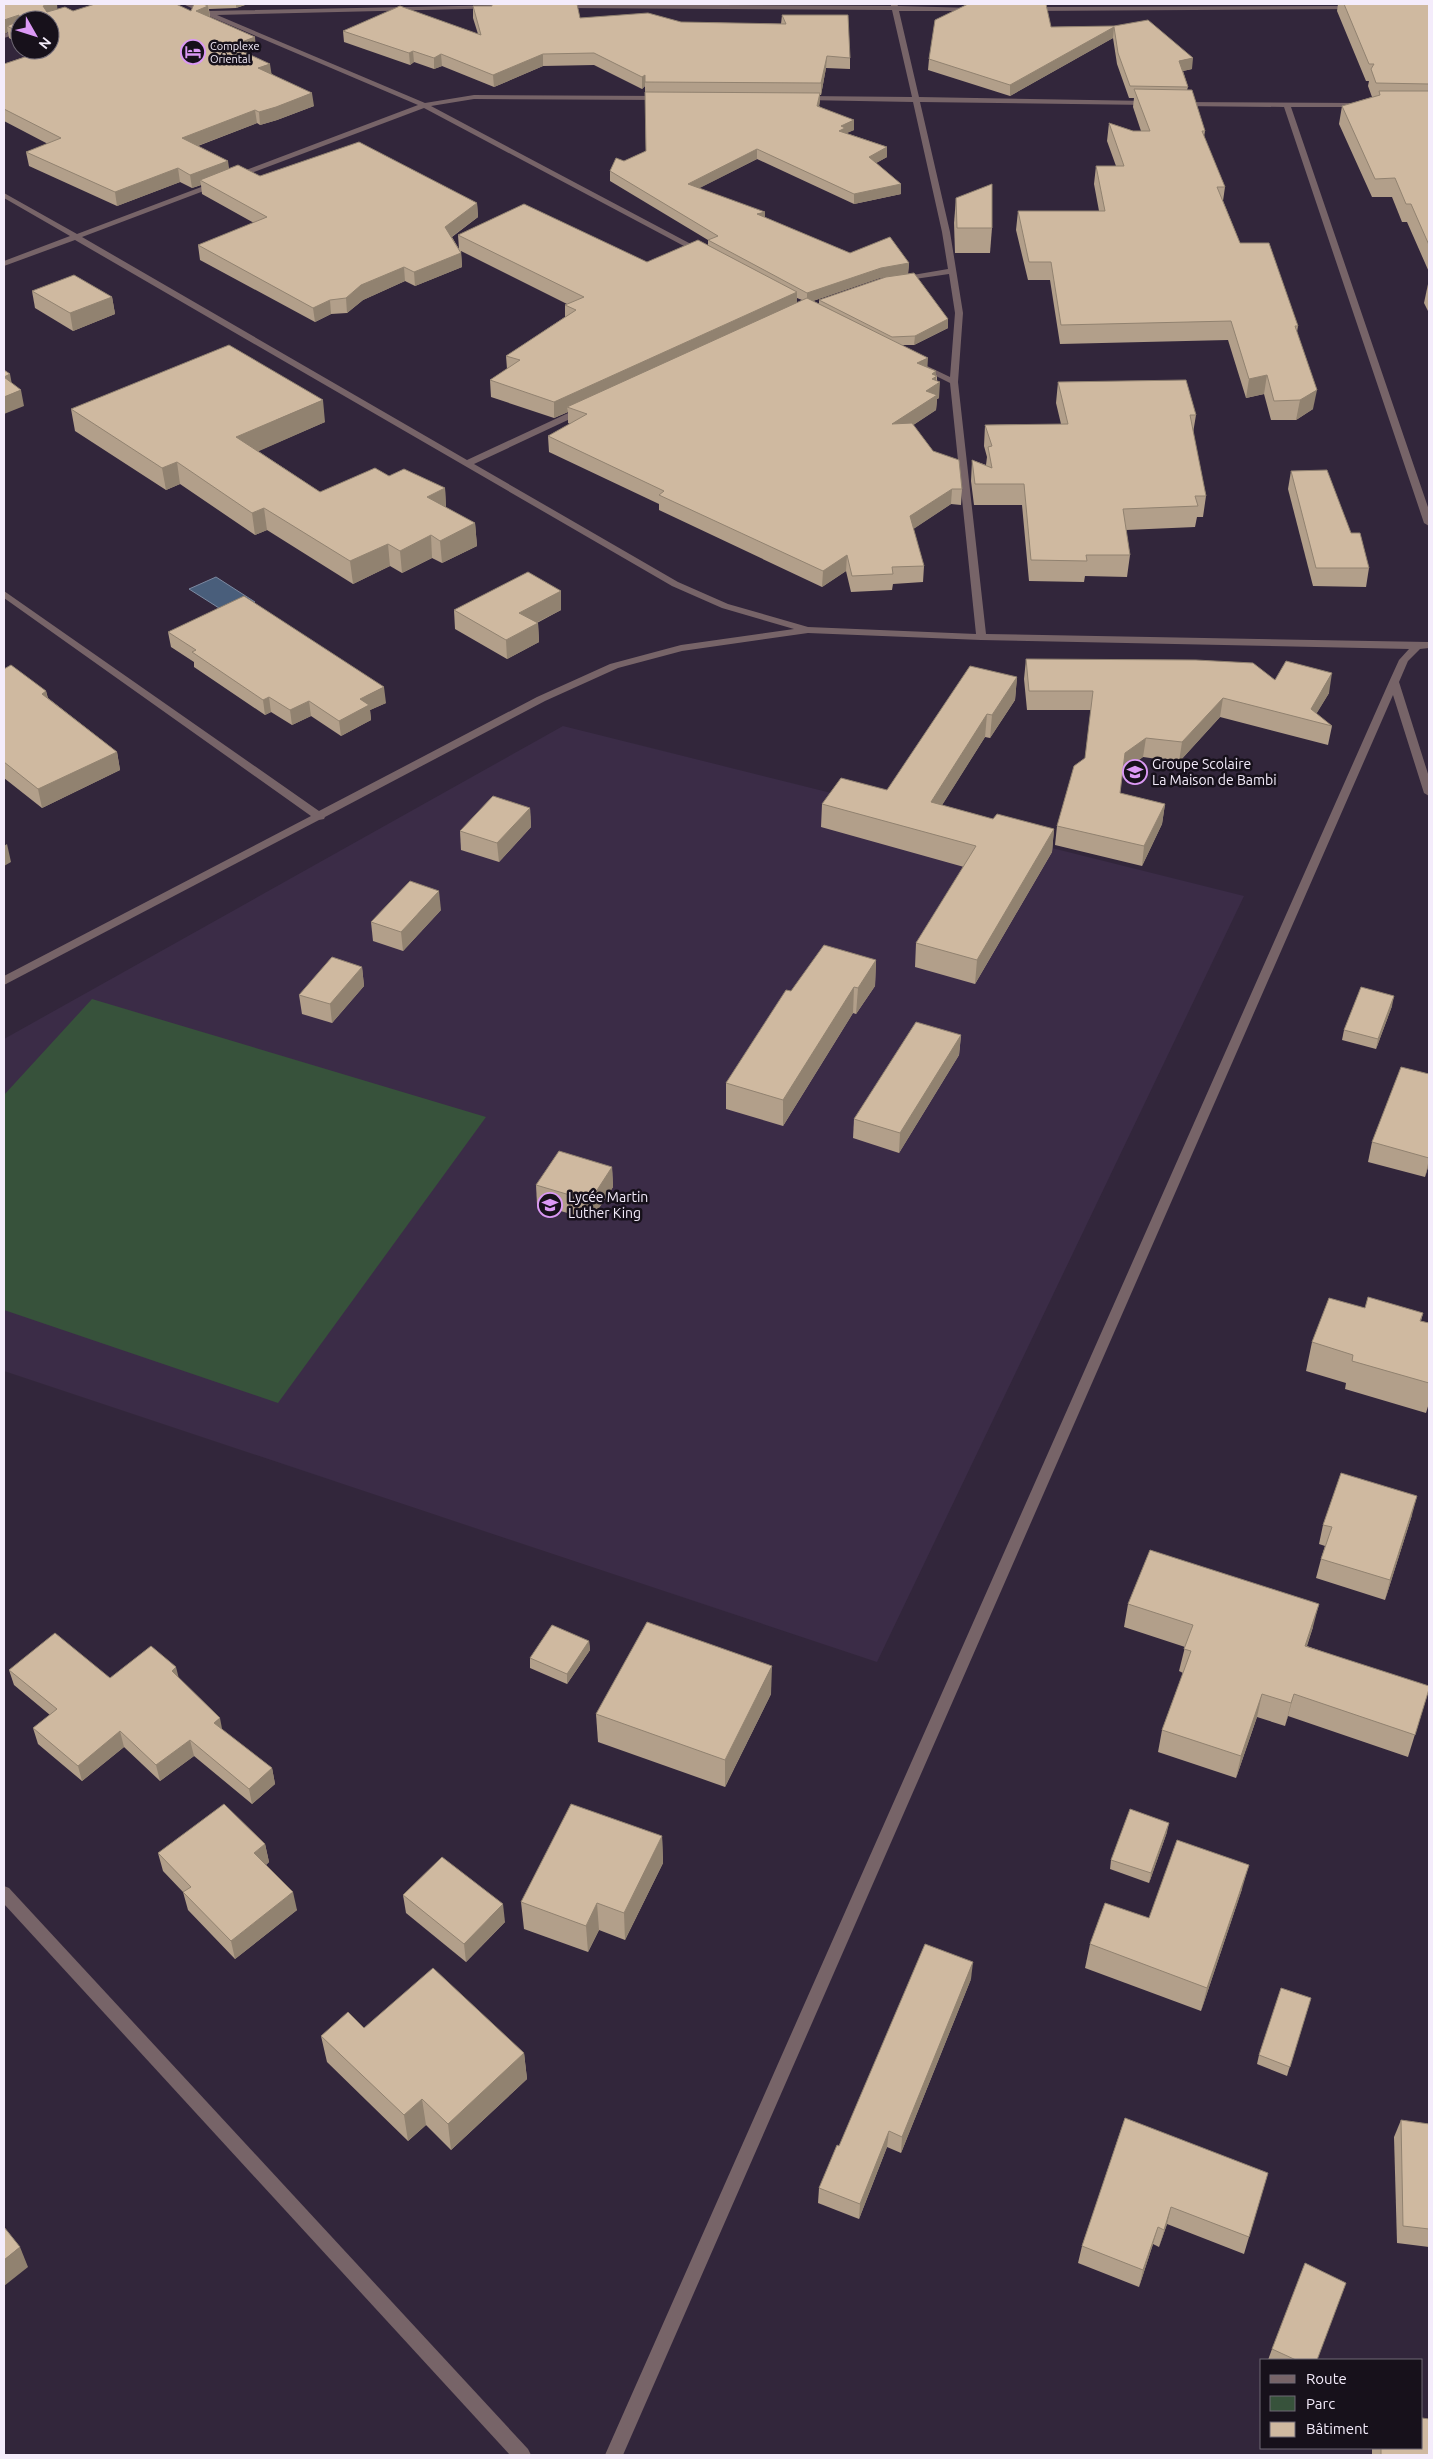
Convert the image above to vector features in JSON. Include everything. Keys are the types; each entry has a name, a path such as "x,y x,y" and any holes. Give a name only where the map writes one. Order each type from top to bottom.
{"street":[{"path":"186,4 424,105 711,257"},
{"path":"206,12 458,5 516,6"},
{"path":"555,6 981,9"},
{"path":"1019,9 1086,6 1361,8"},
{"path":"895,7 960,313 954,382 982,637"},
{"path":"4,264 424,105 474,98 672,98"},
{"path":"799,98 1160,103"},
{"path":"1170,103 1372,105"},
{"path":"1287,105 1429,523"},
{"path":"4,195 675,584 726,606 808,630"},
{"path":"894,280 952,271"},
{"path":"911,361 954,382"},
{"path":"466,464 592,406"},
{"path":"4,594 320,817"},
{"path":"4,981 320,817 541,699 614,666 681,648 808,630 982,637 1429,645"},
{"path":"614,2455 1394,682 1404,660 1417,646"},
{"path":"1394,682 1429,793"},
{"path":"4,1893 522,2455"}],"shaded area":[{"name":"Lycée Martin Luther King","path":"563,726 1244,896 877,1662 4,1371 4,1039"}],"green space":[{"path":"92,999 486,1117 278,1403 4,1310 4,1095"}],"water":[{"path":"216,577 255,602 230,615 189,589"}],"building":[{"path":"4,4 51,4 43,6 46,10 10,10 10,18 4,20"},
{"path":"95,4 176,4 191,11 194,4 203,4 208,6 196,11 255,37 231,46 270,64 258,68 312,93 276,107 259,112 255,110 182,138 228,161 190,175 178,168 115,192 26,152 61,138 4,109 4,64 16,60 60,60 60,10 54,10 65,7 73,11"},
{"path":"492,4 577,4 580,18 648,13 681,22 786,24 782,15 848,15 850,58 827,56 821,83 645,82 645,75 642,77 594,53 543,54 493,75 441,54 434,58 413,51 409,53 343,31 400,6 481,35 473,6 492,6"},
{"path":"968,4 1046,4 1051,27 1114,26 1148,20 1193,58 1179,61 1188,87 1130,86 1118,53 1114,27 1010,85 929,59 935,20"},
{"path":"1344,4 1429,4 1429,84 1376,83 1371,69 1374,64 1369,64"},
{"path":"1134,89 1192,90 1205,131 1202,131 1225,187 1217,187 1240,243 1269,243 1298,326 1295,326 1317,390 1300,400 1274,401 1267,375 1249,379 1231,321 1061,325 1051,262 1029,262 1018,211 1105,211 1096,166 1124,166 1109,123 1133,131 1150,131"},
{"path":"1379,91 1429,91 1429,245 1411,204 1406,204 1395,178 1375,179 1342,106 1380,95"},
{"path":"645,92 820,93 817,106 854,120 841,126 845,128 839,131 887,147 869,157 901,184 854,194 757,149 688,184 765,212 757,214 850,253 890,237 909,263 881,268 807,293 708,240 718,236 610,171 616,158 624,161 646,151"},
{"path":"359,142 477,203 445,227 461,253 414,272 404,267 361,285 346,298 330,300 313,308 198,245 267,217 200,180 238,165 260,176"},
{"path":"992,184 992,228 957,228 956,198"},
{"path":"524,204 647,262 698,240 797,292 554,402 490,380 520,360 506,356 576,310 565,305 584,297 458,235"},
{"path":"914,273 948,319 915,336 892,337 819,300 886,277"},
{"path":"74,275 112,297 70,313 32,291"},
{"path":"807,298 928,358 917,363 936,371 932,374 937,376 932,379 940,382 926,391 937,395 892,424 912,423 933,451 959,460 962,489 952,489 910,516 924,566 892,567 893,574 852,576 847,555 823,571 659,495 664,491 548,436 587,414 567,407"},
{"path":"229,345 323,400 236,437 320,492 375,468 389,476 404,469 445,488 427,497 475,523 440,541 431,535 400,551 388,544 350,561 264,508 252,513 177,462 162,468 71,409"},
{"path":"4,370 10,374 4,377"},
{"path":"4,377 21,390 4,397"},
{"path":"1186,380 1196,415 1190,415 1206,496 1195,496 1198,506 1123,509 1130,555 1086,555 1087,561 1031,560 1024,484 975,484 972,460 992,468 988,447 992,446 985,425 1068,424 1058,382"},
{"path":"1327,470 1351,533 1360,533 1369,568 1316,568 1291,471"},
{"path":"528,572 561,591 519,613 538,623 506,640 454,610"},
{"path":"244,596 384,687 360,699 369,705 339,721 309,701 290,710 269,697 263,700 192,652 196,650 168,632"},
{"path":"1026,659 1196,660 1253,663 1275,680 1286,661 1332,673 1311,709 1332,726 1223,698 1182,742 1146,738 1125,753 1120,793 1165,804 1144,846 1057,826 1074,766 1085,758 1093,691 1029,691"},
{"path":"11,665 46,691 42,694 117,752 38,789 4,762 4,669"},
{"path":"970,666 1017,677 992,715 987,714 931,802 993,819 997,814 1054,829 977,960 916,943 976,846 822,804 841,778 887,790"},
{"path":"493,796 530,808 497,843 460,831"},
{"path":"410,881 439,891 401,932 371,922"},
{"path":"824,945 876,960 858,988 854,987 783,1100 726,1083 786,990 791,991"},
{"path":"332,957 362,967 330,1004 299,995"},
{"path":"1361,987 1394,996 1378,1039 1344,1030"},
{"path":"916,1022 961,1035 900,1133 854,1119"},
{"path":"1401,1067 1429,1074 1429,1158 1372,1142"},
{"path":"559,1151 612,1167 590,1201 536,1185"},
{"path":"1368,1297 1423,1313 1420,1321 1429,1323 1429,1383 1352,1361 1353,1355 1312,1342 1329,1298 1365,1308"},
{"path":"1341,1473 1417,1496 1390,1580 1321,1559 1332,1527 1323,1525"},
{"path":"1150,1550 1319,1604 1305,1646 1429,1686 1415,1735 1294,1694 1291,1703 1262,1694 1241,1756 1162,1730 1191,1651 1184,1649 1193,1625 1128,1604"},
{"path":"647,1622 772,1666 725,1760 596,1714"},
{"path":"552,1625 589,1641 567,1674 530,1658"},
{"path":"55,1633 110,1678 151,1646 176,1667 172,1671 220,1718 214,1723 272,1768 249,1789 190,1740 156,1765 120,1731 78,1766 33,1728 57,1709 9,1670"},
{"path":"224,1804 265,1844 254,1853 293,1892 231,1941 183,1892 191,1887 158,1853"},
{"path":"571,1804 662,1836 624,1913 597,1903 586,1926 521,1902"},
{"path":"1130,1809 1169,1823 1151,1873 1111,1860"},
{"path":"1177,1840 1249,1865 1207,1988 1090,1944 1105,1903 1149,1918"},
{"path":"442,1857 503,1904 464,1944 403,1895"},
{"path":"925,1944 973,1962 902,2137 889,2131 860,2204 819,2188 837,2145 839,2146"},
{"path":"433,1968 524,2053 448,2124 422,2099 404,2115 321,2036 348,2012 364,2028"},
{"path":"1281,1988 1311,1998 1290,2067 1259,2055"},
{"path":"1125,2118 1268,2173 1249,2237 1171,2207 1164,2230 1158,2227 1143,2270 1082,2246"},
{"path":"1401,2120 1429,2124 1429,2229 1403,2226"},
{"path":"4,2227 20,2247 4,2260"},
{"path":"1305,2263 1346,2283 1317,2359 1294,2359 1272,2349"},
{"path":"1423,2418 1429,2419 1429,2455 1381,2455 1381,2449 1423,2449"}],"place":[{"name":"Complexe Oriental","path":"193,52"},
{"name":"Groupe Scolaire La Maison de Bambi","path":"1135,772"},
{"name":"Lycée Martin Luther King","path":"550,1205"}]}
